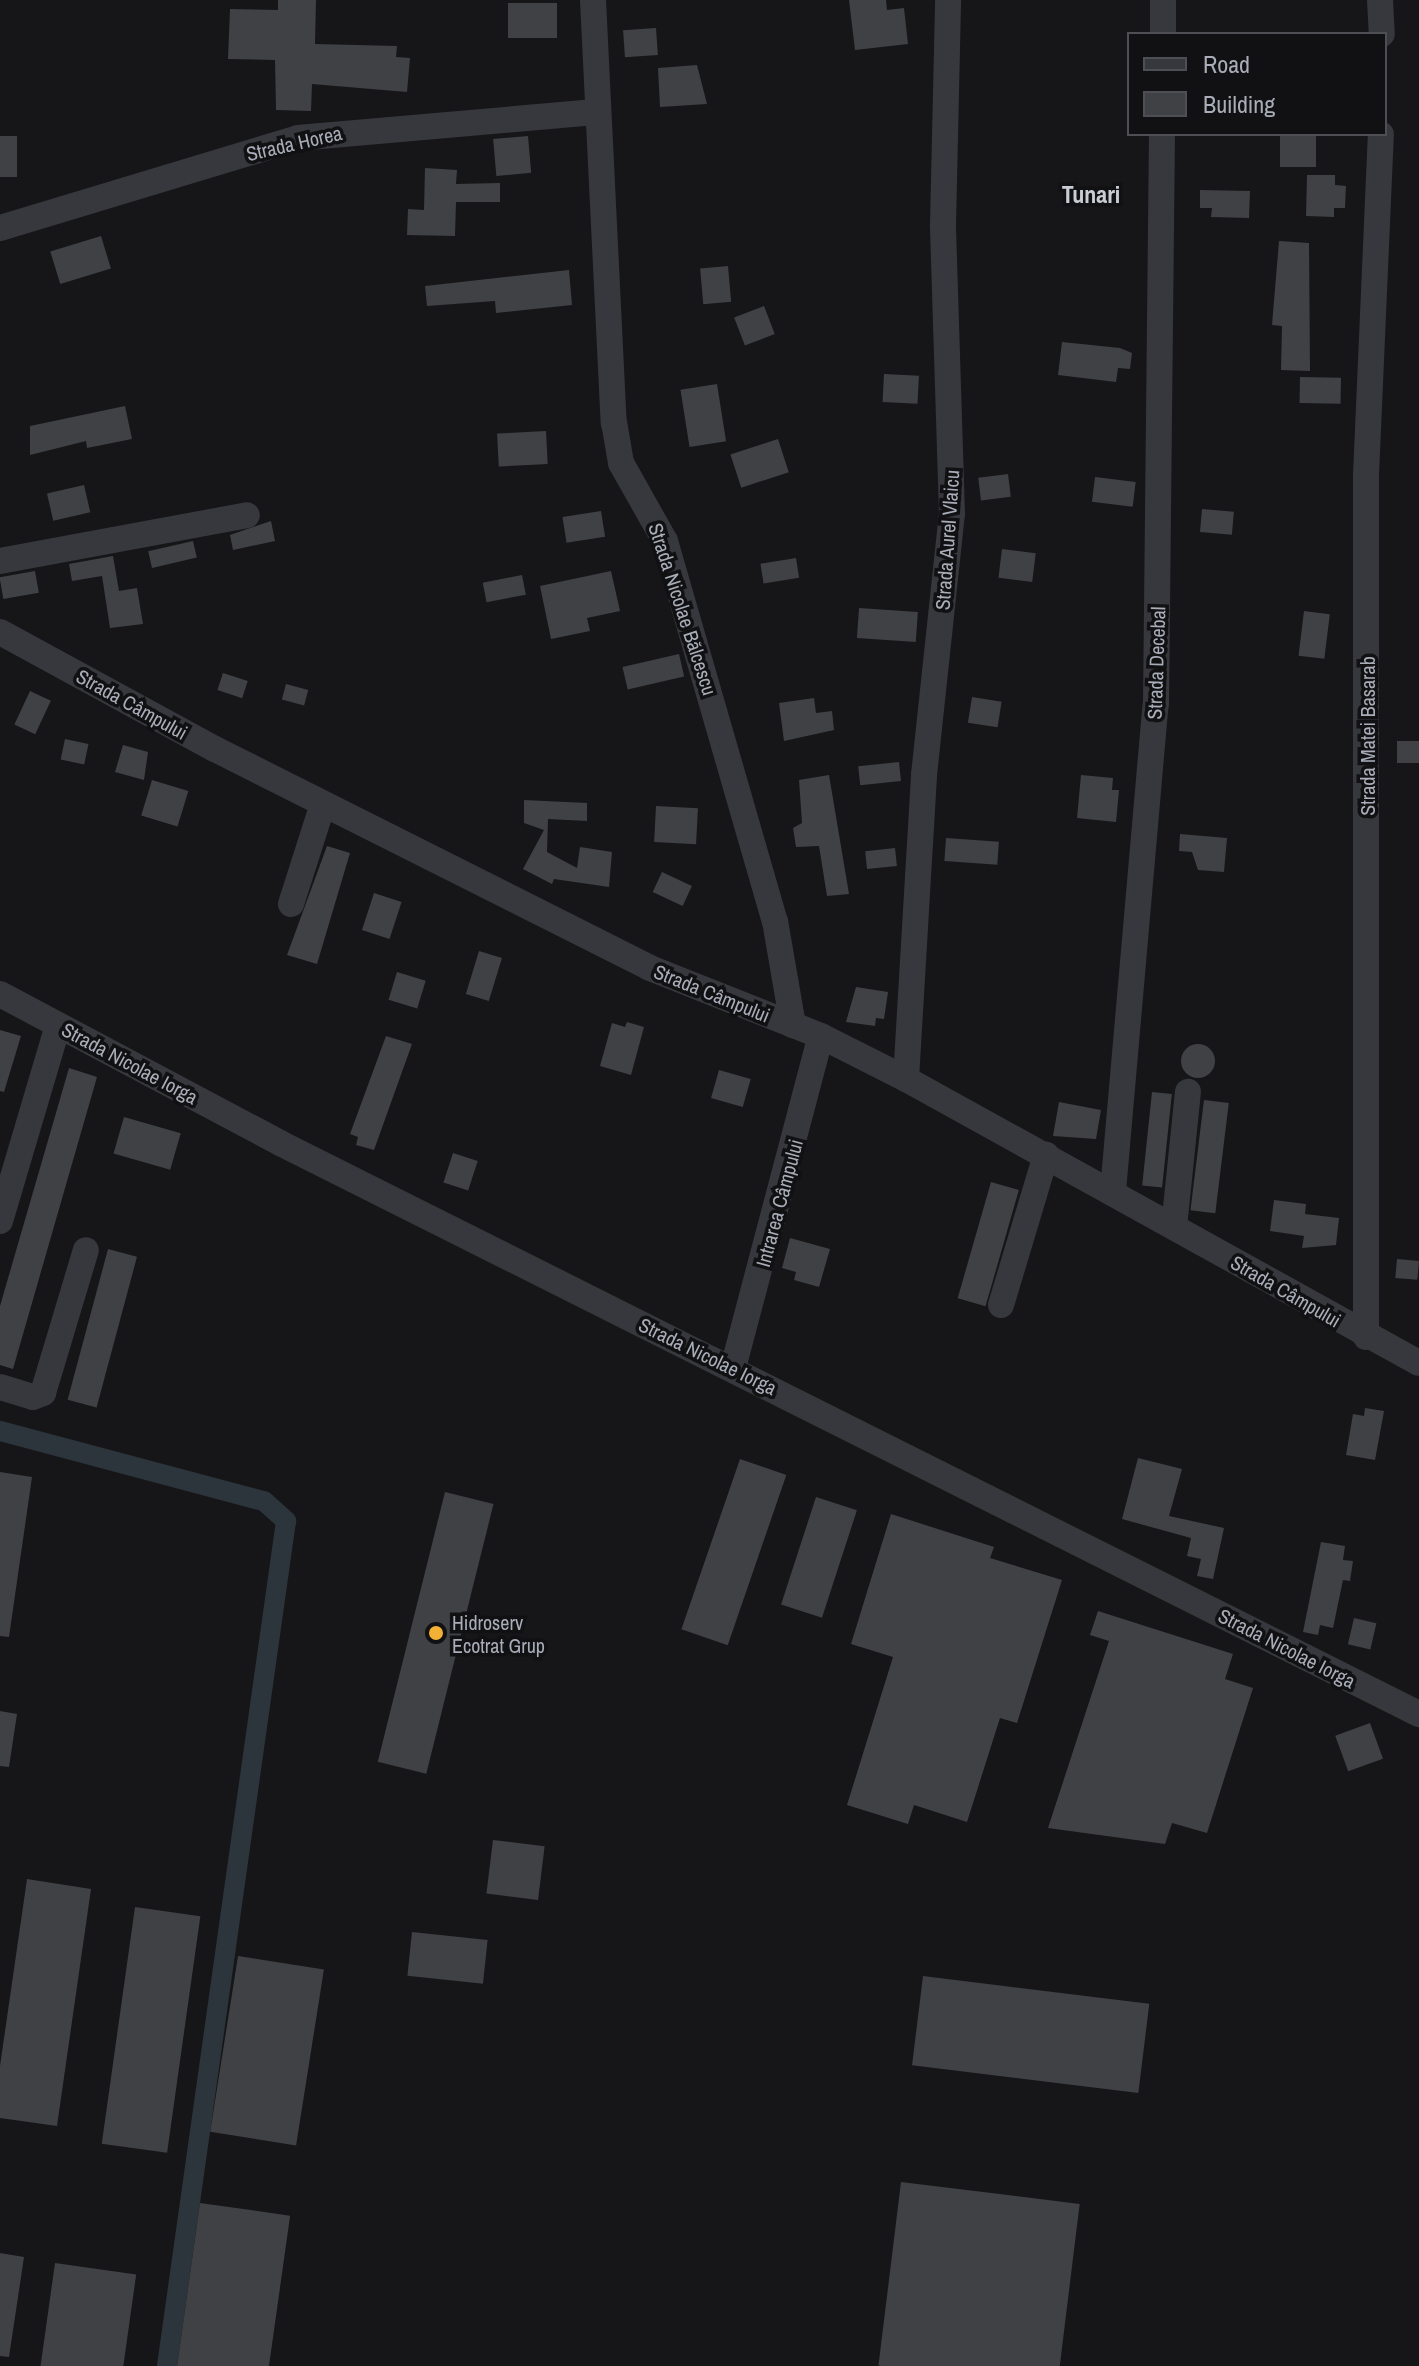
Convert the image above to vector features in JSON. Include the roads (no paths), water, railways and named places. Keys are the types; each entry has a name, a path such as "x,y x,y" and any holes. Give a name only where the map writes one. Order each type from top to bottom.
{"street":[{"name":"Strada Nicolae Bălcescu","path":"593,0 621,463 665,541 775,921 793,1025"},
{"name":"Strada Aurel Vlaicu","path":"906,1079 924,775 952,514 943,225 948,0"},
{"path":"1163,0 1163,32"},
{"path":"1380,0 1382,32"},
{"name":"Strada Horea","path":"0,228 313,135 598,112"},
{"name":"Strada Decebal","path":"1113,1191 1156,704 1162,136"},
{"name":"Strada Matei Basarab","path":"1366,1337 1366,475 1381,136"},
{"path":"0,561 247,515"},
{"name":"Strada Câmpului","path":"0,632 323,804 650,968 821,1036 906,1079 1113,1191 1366,1337 1419,1363"},
{"path":"291,904 323,804"},
{"name":"Strada Nicolae Iorga","path":"0,994 282,1144 1419,1714"},
{"path":"0,1221 58,1025"},
{"name":"Intrarea Câmpului","path":"733,1368 821,1036"},
{"path":"1174,1227 1188,1092"},
{"path":"1001,1305 1046,1155"},
{"path":"0,1387 33,1397 43,1393 86,1250"}],"waterway":[{"path":"0,1431 264,1501 286,1521 167,2366"}],"place":[{"name":"Hidroserv Ecotrat Grup","path":"436,1633"}],"district":[{"name":"Tunari","path":"1091,195"}]}
